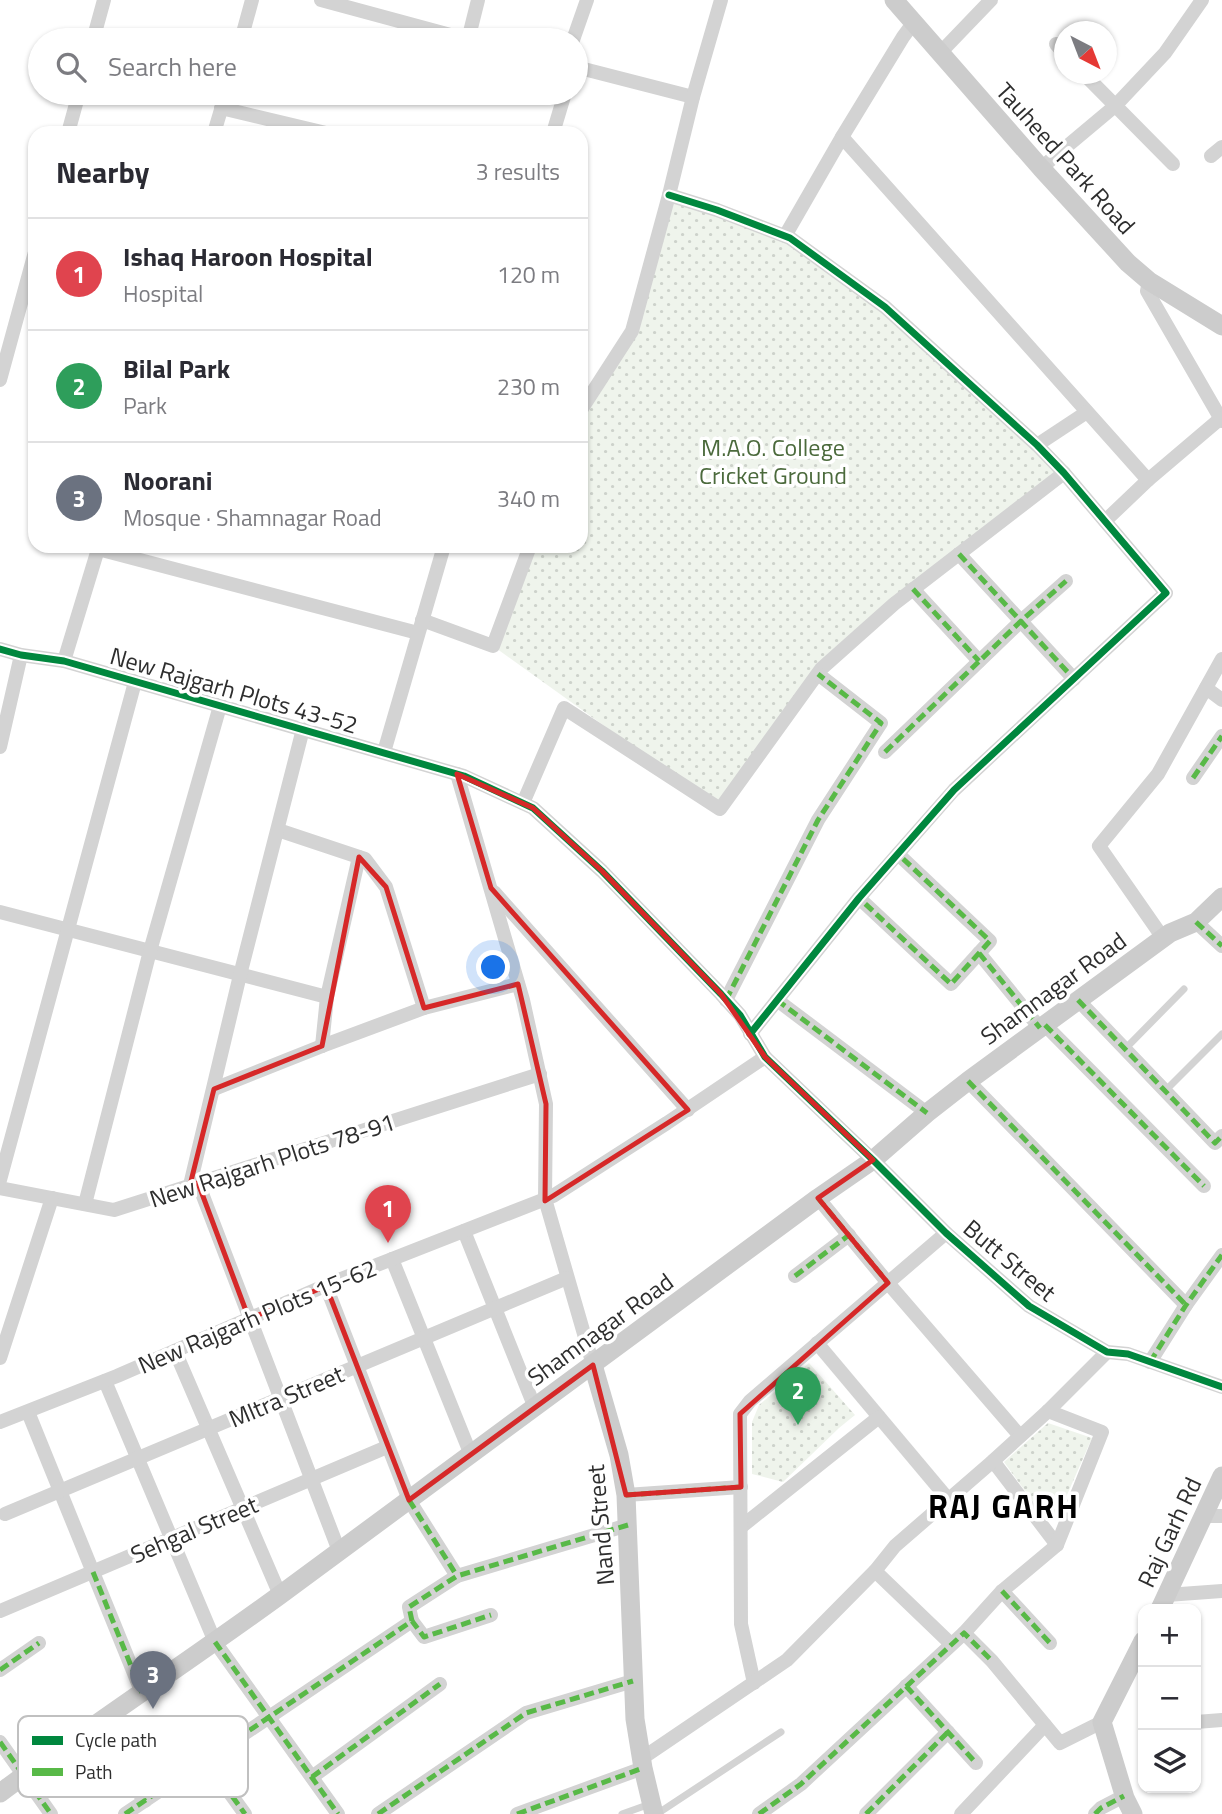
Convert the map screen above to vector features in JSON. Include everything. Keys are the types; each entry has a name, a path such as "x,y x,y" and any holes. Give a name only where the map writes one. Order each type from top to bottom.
{"main road":[{"name":"Tauheed Park Road","path":"894,0 1128,263 1149,281 1222,326"},
{"name":"Shamnagar Road","path":"107,1716 280,1595 873,1160 968,1081 1170,933 1196,922 1222,897"},
{"name":"Nand Street","path":"593,1365 619,1455 626,1495 635,1719 642,1764 654,1810"},
{"name":"Raj Garh Rd","path":"1163,1602 1213,1516 1222,1476"},
{"path":"1133,1814 1124,1796 1102,1722 1138,1651"},
{"name":"Shamnagar Road","path":"0,1793 18,1780"}],"street":[{"path":"96,28 104,0"},
{"path":"244,28 252,0"},
{"path":"321,0 344,3 428,28"},
{"path":"472,28 478,0"},
{"path":"577,28 587,0"},
{"path":"588,399 632,331 720,0"},
{"path":"941,52 991,0"},
{"path":"1041,168 1115,106 1165,53 1202,0"},
{"path":"785,236 842,137 914,22"},
{"path":"588,70 693,97"},
{"path":"1094,84 1173,164"},
{"path":"70,126 76,105"},
{"path":"216,126 222,105"},
{"path":"555,126 561,105"},
{"path":"221,108 297,126"},
{"path":"842,137 1148,480"},
{"path":"669,195 717,209 790,238 886,307 1037,445 1166,593 954,790 859,898 750,1034"},
{"path":"0,380 28,278"},
{"path":"1105,521 1148,480 1222,419 1147,291 1149,281"},
{"path":"1037,445 1087,412"},
{"path":"523,803 564,708 720,809 818,674 894,604 1064,473"},
{"path":"64,661 96,553"},
{"path":"119,553 493,646 527,553"},
{"path":"384,752 442,553"},
{"path":"959,554 1074,679"},
{"path":"884,752 1066,581"},
{"path":"913,589 979,661"},
{"name":"New Rajgarh Plots 43-52","path":"0,649 64,661 384,752 457,774 523,803 533,808 602,871 726,1000"},
{"path":"0,747 21,655"},
{"path":"1163,938 1099,846 1158,774 1222,659"},
{"path":"726,1000 818,820 881,723 818,674"},
{"path":"0,1180 135,682"},
{"path":"1206,688 1222,700"},
{"path":"85,1204 150,951 220,706"},
{"path":"303,729 240,975 194,1184 339,1550"},
{"path":"1193,778 1222,736"},
{"name":"Nand Street","path":"457,774 518,984 540,1074 546,1104 545,1199 593,1365"},
{"path":"278,830 365,859 386,887 425,1008"},
{"path":"859,898 951,984 990,941 898,854"},
{"path":"322,1045 327,997 359,857"},
{"path":"491,888 688,1110"},
{"path":"0,912 327,997"},
{"path":"1196,922 1222,946"},
{"path":"979,953 1042,1027 1204,1186"},
{"path":"214,1089 322,1045 425,1008 518,984"},
{"name":"Butt Street","path":"726,1000 740,1015 765,1057 946,1233 1029,1306 1107,1352 1128,1354 1222,1387"},
{"path":"777,1000 927,1113"},
{"path":"1078,1000 1215,1143 1222,1136"},
{"name":"New Rajgarh Plots 15-62","path":"0,1423 326,1286 545,1199 688,1110 765,1057"},
{"name":"New Rajgarh Plots 78-91","path":"0,1188 114,1210 540,1074"},
{"path":"968,1081 1186,1305"},
{"path":"0,1358 52,1198"},
{"path":"818,1198 1020,1436"},
{"path":"464,1231 534,1408"},
{"path":"754,1683 741,1624 740,1414 750,1401 946,1233"},
{"path":"795,1276 849,1235"},
{"path":"1150,1362 1222,1255"},
{"path":"392,1259 471,1455"},
{"name":"MItra Street","path":"5,1514 567,1278"},
{"path":"326,1286 409,1500 457,1576"},
{"path":"817,1343 948,1499"},
{"path":"175,1351 280,1595"},
{"path":"517,1814 642,1764 787,1660 875,1571 895,1546 1048,1412 1107,1352"},
{"path":"105,1381 215,1642 338,1814"},
{"path":"28,1412 142,1693"},
{"path":"759,1814 801,1784 964,1633 1002,1591 1057,1545 1102,1432 1048,1412"},
{"path":"741,1527 879,1417"},
{"name":"Sehgal Street","path":"0,1611 387,1447"},
{"path":"993,1461 1057,1545"},
{"path":"626,1495 741,1487"},
{"path":"491,1615 424,1637 412,1621 409,1607 457,1576 628,1525"},
{"path":"875,1571 951,1644"},
{"path":"1002,1591 1050,1643"},
{"path":"1163,1602 1222,1591"},
{"path":"248,1733 412,1621"},
{"path":"964,1633 992,1661 1060,1744 1102,1722"},
{"path":"0,1670 39,1643"},
{"path":"378,1814 526,1713 633,1681"},
{"path":"312,1777 440,1684"},
{"path":"906,1686 975,1763"},
{"path":"1201,1722 1222,1720"},
{"path":"961,1814 1045,1725"},
{"path":"866,1814 948,1732"},
{"path":"0,1742 18,1769"},
{"path":"1095,1814 1124,1796"},
{"path":"38,1797 51,1814"},
{"path":"142,1797 145,1801"},
{"path":"125,1814 151,1797"},
{"path":"233,1797 245,1814"}],"lane":[{"path":"1125,1049 1184,989"},
{"path":"1165,1091 1222,1034"},
{"path":"622,1814 654,1810 781,1732"}],"highlighted area":[{"path":"457,774 533,808 602,871 721,994 765,1057 873,1160 818,1198 888,1283 740,1414 741,1487 626,1495 593,1365 409,1500 326,1286 249,1319 198,1183 190,1185 214,1089 322,1046 359,857 386,887 424,1008 518,984 546,1104 545,1201 688,1110 491,888"}],"green space":[{"name":"M.A.O. College Cricket Ground","path":"669,195 785,236 885,307 1064,473 818,674 720,809 493,646 527,553 588,553 588,399 632,331"},
{"path":"809,1363 855,1415 783,1482 752,1474 752,1422 759,1405"},
{"path":"1048,1423 1092,1438 1056,1520 1047,1521 1004,1462"}],"marked path":[{"path":"959,554 1074,679"},
{"path":"885,752 1066,581"},
{"path":"913,589 979,661"},
{"path":"726,1000 818,820 881,723 818,674"},
{"path":"1193,778 1222,736"},
{"path":"855,903 859,898 951,984 990,941 898,854"},
{"path":"1196,922 1222,946"},
{"path":"979,953 1040,1028"},
{"path":"777,1000 927,1113"},
{"path":"1078,1000 1215,1143 1222,1136"},
{"path":"1045,1025 1204,1186"},
{"path":"968,1081 1186,1305"},
{"path":"818,1198 888,1283"},
{"path":"795,1276 849,1235"},
{"path":"1150,1362 1222,1255"},
{"path":"626,1495 741,1487"},
{"path":"409,1500 457,1576"},
{"path":"412,1621 409,1607 457,1576 628,1525"},
{"path":"93,1572 142,1693"},
{"path":"1002,1591 1050,1643"},
{"path":"248,1731 412,1621 424,1637 491,1615"},
{"path":"759,1814 801,1784 964,1633 992,1661"},
{"path":"215,1642 338,1814"},
{"path":"0,1670 39,1643"},
{"path":"378,1814 526,1713 633,1681"},
{"path":"312,1777 440,1684"},
{"path":"906,1686 976,1763"},
{"path":"866,1814 948,1732"},
{"path":"0,1742 18,1767"},
{"path":"517,1814 643,1768"},
{"path":"1095,1814 1124,1796"},
{"path":"39,1797 51,1814"},
{"path":"142,1797 145,1801"},
{"path":"125,1814 150,1797"},
{"path":"233,1797 245,1814"}],"cycle path":[{"path":"669,195 790,238 885,307 1037,445 1166,593 954,790 859,898 750,1034"},
{"path":"0,649 64,661 464,776 533,808 602,871 721,994 740,1015 765,1057 946,1233 1029,1306 1107,1352 1128,1354 1222,1387"}],"place":[{"name":"Ishaq Haroon Hospital","path":"388,1243"},
{"name":"Bilal Park","path":"798,1425"},
{"name":"Noorani","path":"153,1709"}],"district":[{"name":"RAJ GARH","path":"1004,1506"}]}
